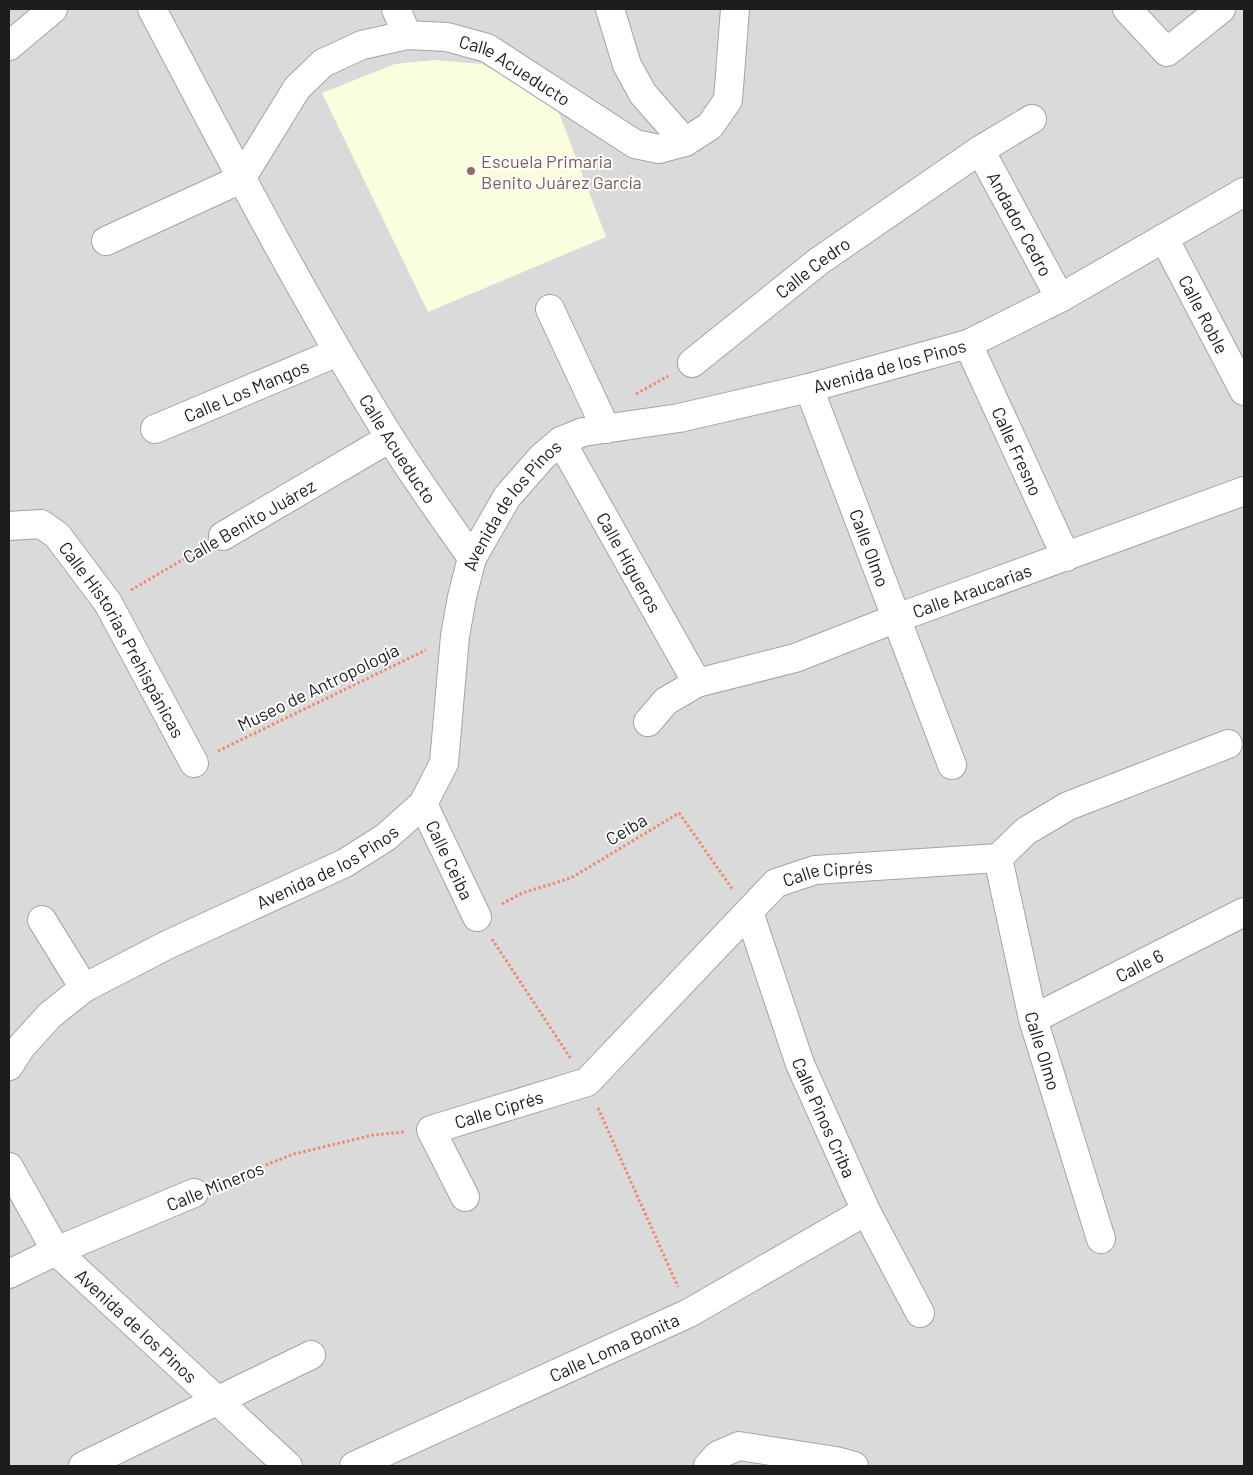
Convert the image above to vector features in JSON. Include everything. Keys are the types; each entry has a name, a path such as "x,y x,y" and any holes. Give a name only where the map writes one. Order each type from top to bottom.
{"street":[{"path":"9,46 53,9"},
{"name":"Calle Acueducto","path":"152,9 241,178 338,352 390,438 472,558"},
{"path":"396,9 407,35"},
{"path":"610,9 627,65 643,94 685,142"},
{"name":"Calle Acueducto","path":"241,178 297,88 323,63 362,45 407,35 447,37 487,48 635,144 659,148 685,142 710,126 728,100 735,9"},
{"path":"1127,9 1167,52 1221,9"},
{"name":"Calle Cedro","path":"692,362 819,261 980,150 1032,119"},
{"name":"Andador Cedro","path":"980,150 1060,298"},
{"path":"106,241 241,178"},
{"name":"Avenida de los Pinos","path":"13,1054 50,1015 84,988 167,944 345,863 386,837 423,804 444,763 455,636 472,558 507,497 542,456 561,442 583,432 678,418 809,388 968,344 1060,298 1244,192"},
{"name":"Calle Roble","path":"1164,238 1244,391"},
{"path":"550,309 606,429"},
{"name":"Calle Fresno","path":"968,344 1066,557"},
{"name":"Calle Los Mangos","path":"155,429 338,352"},
{"name":"Calle Olmo","path":"809,388 952,765"},
{"name":"Calle Benito Juárez","path":"223,536 390,438"},
{"name":"Calle Higueros","path":"561,442 697,683"},
{"name":"Calle Araucarias","path":"648,722 666,701 697,683 795,658 897,618 1244,491"},
{"name":"Calle Historias Prehispánicas","path":"9,526 41,524 57,535 108,603 194,763"},
{"path":"998,858 1026,831 1068,806 1228,744"},
{"name":"Calle Ceiba","path":"423,804 477,917"},
{"name":"Calle Olmo","path":"998,858 1033,1019 1101,1239"},
{"name":"Calle Ciprés","path":"431,1130 587,1082 776,883 815,870 998,858"},
{"name":"Calle Pinos Criba","path":"749,912 800,1064 866,1210 920,1313"},
{"name":"Calle 6","path":"1033,1019 1244,912"},
{"path":"42,920 84,988"},
{"path":"431,1130 466,1197"},
{"name":"Avenida de los Pinos","path":"9,1167 56,1251 288,1466"},
{"name":"Calle Mineros","path":"9,1274 56,1251 194,1194"},
{"name":"Calle Loma Bonita","path":"354,1466 689,1313 866,1210"},
{"path":"83,1466 311,1355"},
{"path":"708,1466 718,1455 739,1446 836,1460 854,1466"}],"path":[{"path":"606,429 632,397 692,362"},
{"name":"Calle Benito Juárez","path":"108,603 223,536"},
{"name":"Museo de Antropología","path":"194,763 455,636"},
{"name":"Ceiba","path":"477,917 522,893 571,878 679,813 749,912"},
{"name":"Calle Mineros","path":"194,1194 294,1154 373,1135 431,1130"}],"shaded area":[{"path":"9,9 1244,9 1244,1466 9,1466"},
{"name":"Escuela Primaria Benito Juárez García","path":"434,60 482,64 556,105 606,237 428,312 322,93 395,64"}],"place":[{"name":"Escuela Primaria Benito Juárez García","path":"471,171"}]}
